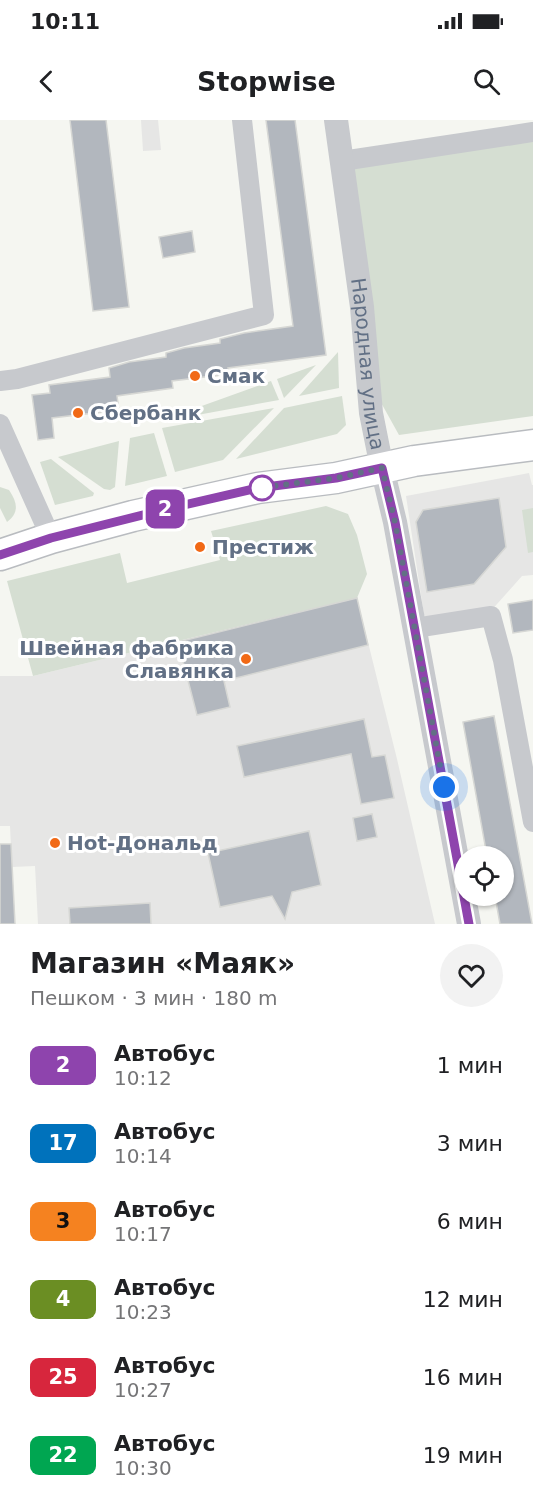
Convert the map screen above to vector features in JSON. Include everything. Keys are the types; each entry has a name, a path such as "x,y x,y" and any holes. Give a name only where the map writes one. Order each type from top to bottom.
{"main road":[{"path":"0,555 51,538 134,516 258,488 336,478 414,461 533,445"}],"street":[{"path":"0,381 17,379 264,315 242,120"},
{"name":"Народная улица","path":"336,120 362,307 371,413 395,522 469,924"},
{"path":"342,161 533,132"},
{"path":"0,424 51,538"},
{"path":"415,628 492,616 504,660 533,822"}],"shaded area":[{"path":"141,120 158,120 161,150 143,151"},
{"path":"533,136 533,416 399,435 379,399 353,164"},
{"path":"338,352 339,388 299,396"},
{"path":"316,365 284,398 277,379"},
{"path":"271,381 279,400 170,420 185,412"},
{"path":"342,396 346,425 337,434 236,459 284,408"},
{"path":"274,408 223,460 175,472 162,428"},
{"path":"154,433 167,476 125,486 130,438"},
{"path":"119,441 115,487 110,490 104,489 58,457"},
{"path":"51,459 94,493 93,496 55,505 40,462"},
{"path":"529,473 533,485 533,575 522,576 489,613 431,622 424,615 406,496"},
{"path":"0,487 9,490 16,508 14,515 7,522 0,508"},
{"path":"326,506 348,514 357,535 367,574 357,598 33,676 7,581 120,553 127,583 220,560 211,531"},
{"path":"533,508 533,552 528,553 522,510"},
{"path":"357,598 435,924 38,924 35,866 12,867 10,826 0,826 0,676 33,676"}],"building":[{"path":"70,120 106,120 129,307 93,311"},
{"path":"266,120 295,120 326,355 228,368 229,374 172,381 173,388 117,396 119,410 52,418 54,438 38,440 32,395 50,393 49,385 110,377 109,368 129,362 166,357 166,353 220,343 220,339 244,333 293,326"},
{"path":"192,231 195,252 163,258 159,237"},
{"path":"499,498 506,547 474,584 427,592 416,522 423,510"},
{"name":"Швейная фабрика Славянка","path":"357,598 368,645 224,681 230,707 197,715 178,642"},
{"path":"533,600 533,630 513,633 508,604"},
{"path":"494,716 532,924 500,924 497,906 514,906 514,846 485,846 463,722"},
{"path":"364,719 372,757 385,755 394,798 361,804 351,754 244,777 237,746"},
{"path":"372,814 377,837 357,841 353,818"},
{"path":"309,831 321,885 292,892 285,919 272,896 220,907 208,853"},
{"path":"0,844 11,844 15,924 0,924"},
{"path":"150,903 151,924 70,924 69,908"}],"bus line":[{"name":"2","path":"0,555 51,538 134,516 258,488 336,478 382,468 395,522 469,924"}],"place":[{"name":"Смак","path":"195,376"},
{"name":"Сбербанк","path":"78,413"},
{"name":"Престиж","path":"200,547"},
{"name":"Швейная фабрика Славянка","path":"246,659"},
{"name":"Hot-Дональд","path":"55,843"}],"route":[{"path":"262,488 258,488 336,478 382,468 395,522 444,787"}]}
